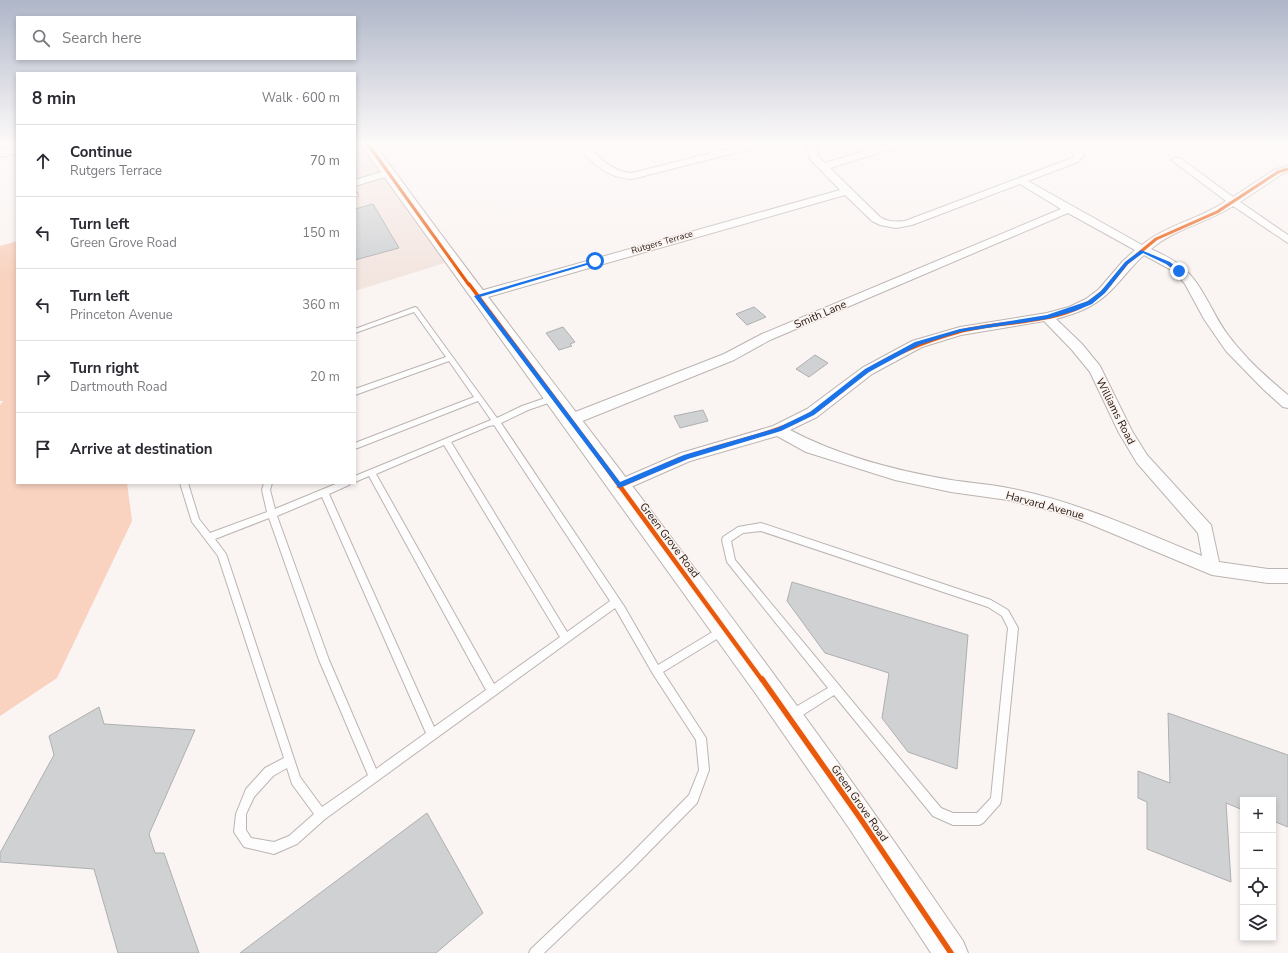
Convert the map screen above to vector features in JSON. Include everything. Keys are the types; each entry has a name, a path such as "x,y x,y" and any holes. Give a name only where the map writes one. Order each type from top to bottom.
{"street":[{"name":"Green Grove Road","path":"398,187 477,296 789,717 901,876 951,953"},
{"path":"843,187 880,222 893,225 908,223 1004,187"},
{"path":"1032,187 1143,251 1168,263 1179,271 1190,284 1203,308 1227,342 1254,372 1288,402"},
{"path":"1212,187 1231,202 1255,216 1288,240"},
{"path":"619,486 686,457 778,430 812,413 867,371 917,344 960,330 1047,317 1073,310 1097,298 1127,263 1156,239 1217,212 1254,187"},
{"name":"Rutgers Terrace","path":"477,296 847,191"},
{"name":"Smith Lane","path":"570,420 729,357 772,334 1070,209"},
{"name":"Williams Road","path":"1047,317 1077,347 1095,369 1126,433 1142,459 1205,530 1212,568"},
{"name":"Harvard Avenue","path":"778,430 811,448 902,476 951,486 1008,494 1060,507 1090,517 1212,568 1268,576 1288,576"}],"lane":[{"path":"356,331 415,309 496,422 616,602 656,671 701,738 704,770 693,799 628,865 534,953"},
{"path":"356,392 450,358"},
{"path":"356,446 479,398"},
{"path":"356,479 488,423 496,422 526,408 554,398"},
{"path":"446,441 566,638"},
{"path":"371,472 492,691"},
{"path":"184,484 196,520 222,554 296,780 321,815"},
{"path":"268,484 266,490 272,514 324,660 374,776"},
{"path":"209,537 272,514 344,484"},
{"path":"324,492 432,735"},
{"path":"762,527 991,604 1005,613 1013,628 996,800 979,820 953,820 937,812 835,689 731,562 726,540 741,530 762,527"},
{"path":"289,761 269,772 250,793 241,814 240,832 248,843 274,848 294,840 321,815 616,602"},
{"path":"656,671 725,629"},
{"path":"789,717 835,689"}],"shaded area":[{"path":"356,187 399,187 451,261 356,291"},
{"path":"16,241 16,484 127,484 132,521 57,678 0,716 0,405 3,401 0,401 0,246"}],"building":[{"path":"373,204 399,248 356,260 356,209"},
{"path":"754,307 766,317 747,325 736,314"},
{"path":"563,327 575,342 570,344 572,346 559,350 546,333"},
{"path":"815,355 828,363 809,377 796,369"},
{"path":"703,410 708,421 680,428 674,416"},
{"path":"792,582 968,635 957,769 908,752 882,718 889,673 825,653 787,601"},
{"path":"99,707 104,724 195,730 149,834 155,853 164,853 199,953 118,953 94,869 0,862 0,853 54,755 49,736"},
{"path":"1168,713 1288,755 1288,827 1276,822 1276,797 1240,797 1240,809 1226,803 1231,882 1147,849 1147,802 1138,798 1138,771 1170,783"},
{"path":"427,813 483,913 436,953 240,953"}],"cycle path":[{"path":"399,187 766,684 860,818 951,953"},
{"path":"619,486 686,457 778,430 812,413 867,371 917,344 960,331 1047,317 1073,310 1090,302 1103,292 1127,263 1156,239 1217,212 1254,187"}],"route":[{"path":"595,261 477,296 619,486 700,452 745,441 778,430 812,413 837,396 867,371 892,356 917,344 960,330 991,324 1047,317 1073,310 1097,298 1127,263 1143,251 1168,263 1179,271"}]}
